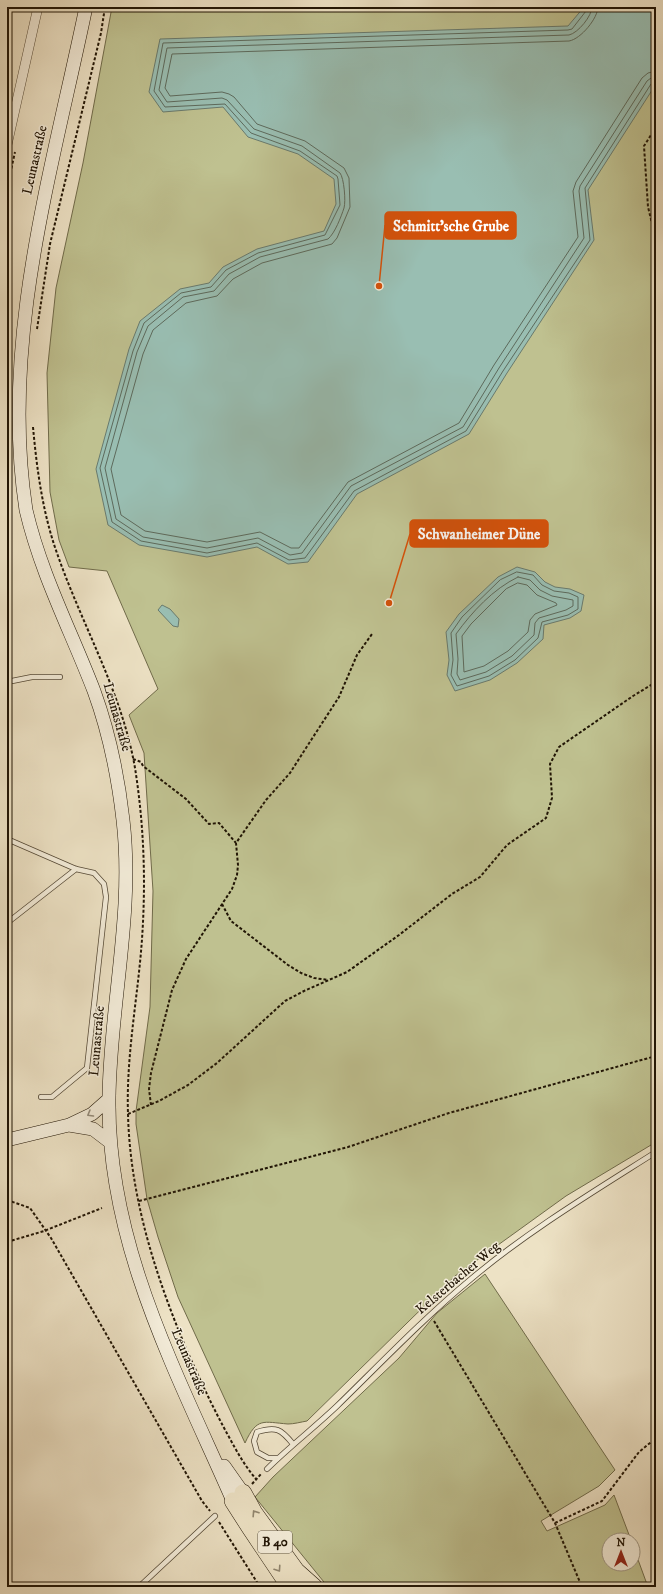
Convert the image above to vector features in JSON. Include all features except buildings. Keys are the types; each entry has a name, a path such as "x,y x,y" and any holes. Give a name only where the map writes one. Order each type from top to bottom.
{"highway":[{"name":"B 40","path":"238,1497 250,1529 290,1587"},
{"name":"B 40","path":"238,1497 254,1512 296,1571 314,1587"}],"main road":[{"name":"Leunastraße","path":"86,7 30,256 18,331 14,384 14,426 20,478 33,536 49,585 96,696 112,756 120,799 125,850 126,902 112,1046 109,1099 110,1142 117,1197 129,1250 156,1325 205,1438 238,1497"},
{"path":"7,1140 69,1125 92,1114 109,1099"},
{"path":"69,1125 93,1129 110,1142"}],"street":[{"path":"7,145 38,7"}],"lane":[{"path":"7,682 32,677 60,677"},
{"path":"7,840 76,869 94,873 104,884 106,897 87,1068 52,1096 41,1097"},
{"path":"7,923 76,869"},
{"name":"Kelsterbacher Weg","path":"267,1469 292,1444 314,1427 430,1315 471,1278 507,1250 553,1218 656,1152"},
{"path":"278,1458 268,1458 257,1452 254,1441 258,1432 270,1428 284,1432 292,1444"},
{"path":"139,1587 215,1516"}],"path":[{"path":"656,127 644,146 648,207 656,240 654,268 656,274"},
{"path":"151,1105 149,1089 151,1073 172,990 186,959 232,889 237,875 236,843 266,800 290,773 339,697 357,655 372,634"},
{"path":"128,1114 151,1105 188,1085 217,1063 285,1001 348,972 452,894 480,877 507,845 546,818 552,798 550,764 559,747 656,682"},
{"path":"133,760 141,762 143,766 186,799 209,824 219,823 236,843"},
{"path":"222,904 231,921 288,965 301,973 314,978 330,980"},
{"path":"139,1201 348,1147 449,1113 656,1056"},
{"path":"7,1200 30,1208 44,1231 51,1238 202,1501 215,1516 239,1551 260,1587"},
{"path":"7,1242 44,1231 102,1208"},
{"path":"430,1315 452,1348 555,1524 582,1587"},
{"path":"555,1524 602,1501 639,1452 656,1438"}],"green space":[{"path":"112,7 656,7 656,1142 566,1196 455,1276 307,1421 290,1424 262,1423 253,1429 245,1443 178,1297 147,1199 136,1124 136,1111 150,1007 153,891 144,753 129,715 158,689 107,571 69,567 59,540 50,492 47,373 56,288 83,163"},
{"path":"485,1274 615,1470 599,1486 541,1521 547,1531 605,1505 614,1495 628,1532 601,1532 601,1572 641,1572 641,1568 648,1587 328,1587 255,1497 273,1477 399,1358 437,1313"}],"water":[{"path":"584,7 656,7 656,84 588,190 594,240 469,434 357,494 308,562 288,564 257,547 207,557 139,545 108,525 96,469 129,349 140,321 180,289 209,283 223,267 257,249 324,231 336,204 334,179 298,154 248,137 223,107 163,112 149,92 160,39 568,26"},
{"path":"517,567 535,572 545,582 555,587 570,589 584,595 581,611 570,618 544,625 543,639 517,663 490,680 455,691 447,675 449,660 446,632 459,614 498,577"},
{"path":"162,605 170,609 179,619 178,627 173,626 158,610"}],"place":[{"name":"Schmitt'sche Grube","path":"379,286"},
{"name":"Schwanheimer Düne","path":"389,603"}]}
